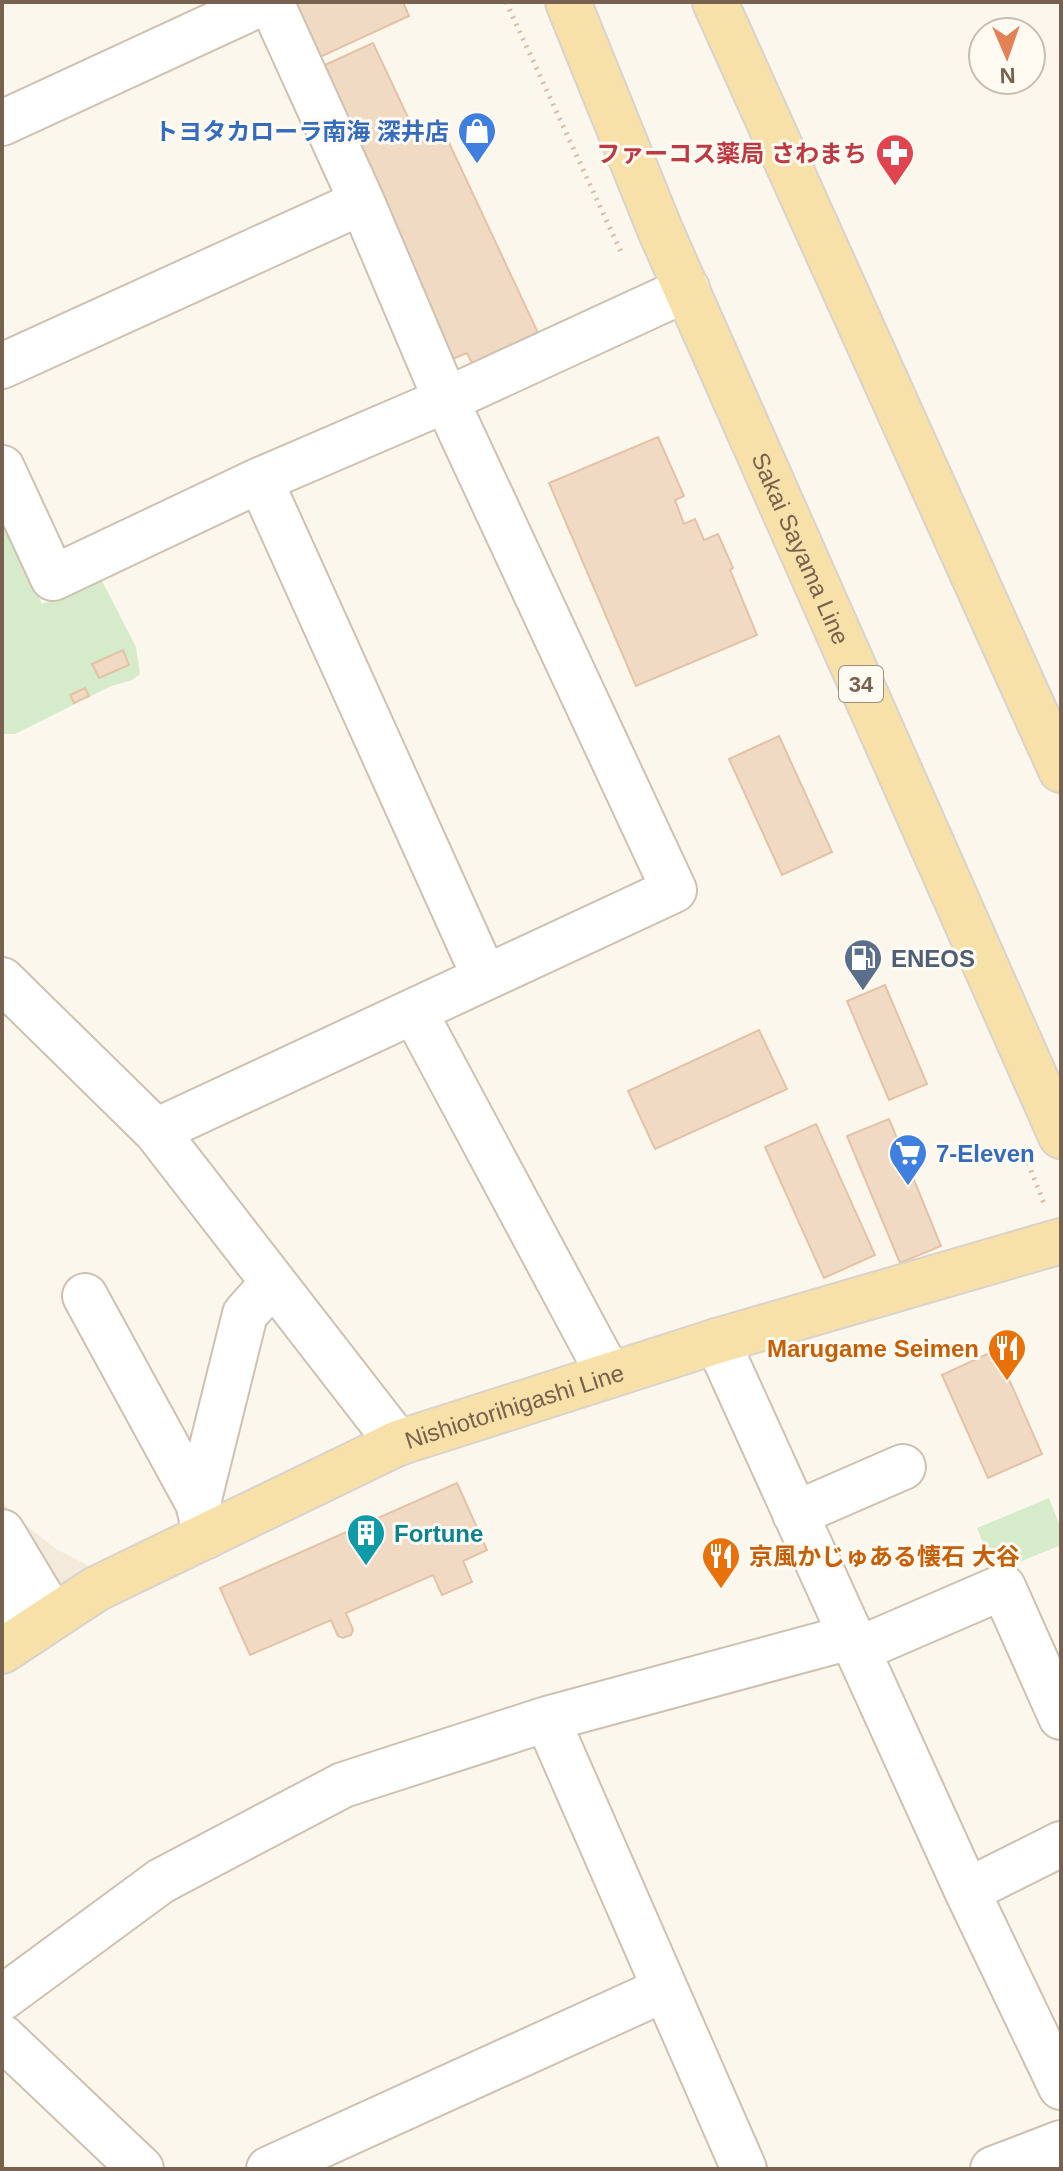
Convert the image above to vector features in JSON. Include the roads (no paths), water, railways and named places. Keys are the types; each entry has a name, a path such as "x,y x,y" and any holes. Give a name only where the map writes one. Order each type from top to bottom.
{"main road":[{"path":"537,2 582,98 661,232"},
{"name":"Sakai Sayama Line","path":"568,2 661,232 1061,1136"},
{"path":"722,9 1061,770"},
{"name":"Nishiotorihigashi Line","path":"2,1651 30,1602 96,1589 202,1519 398,1443 717,1341 1061,1241"}],"street":[{"path":"2,123 264,2"},
{"path":"156,1131 674,890 446,400 362,202 271,2"},
{"path":"2,366 362,202"},
{"path":"2,468 53,578 260,480 446,400 687,289"},
{"path":"260,480 485,978"},
{"path":"2,980 156,1131 398,1443"},
{"path":"414,1011 609,1375"},
{"path":"202,1519 245,1314 272,1284"},
{"path":"85,1296 202,1519"},
{"path":"717,1341 967,1891 1061,2087"},
{"path":"795,1514 903,1467"},
{"path":"2,1532 30,1602"},
{"path":"2,1998 161,1881 343,1785 547,1719 854,1644 1003,1587 1061,1717"},
{"path":"547,1719 744,2169"},
{"path":"967,1891 1061,1844"},
{"path":"269,2169 665,1989"},
{"path":"2,2037 141,2169"},
{"path":"993,2169 1061,2143"}],"place":[{"name":"トヨタカローラ南海 深井店","path":"477,165"},
{"name":"ファーコス薬局 さわまち","path":"895,187"},
{"name":"ENEOS","path":"863,992"},
{"name":"7-Eleven","path":"908,1187"},
{"name":"Marugame Seimen","path":"1007,1382"},
{"name":"Fortune","path":"366,1567"},
{"name":"京風かじゅある懐石 大谷","path":"721,1590"}]}
